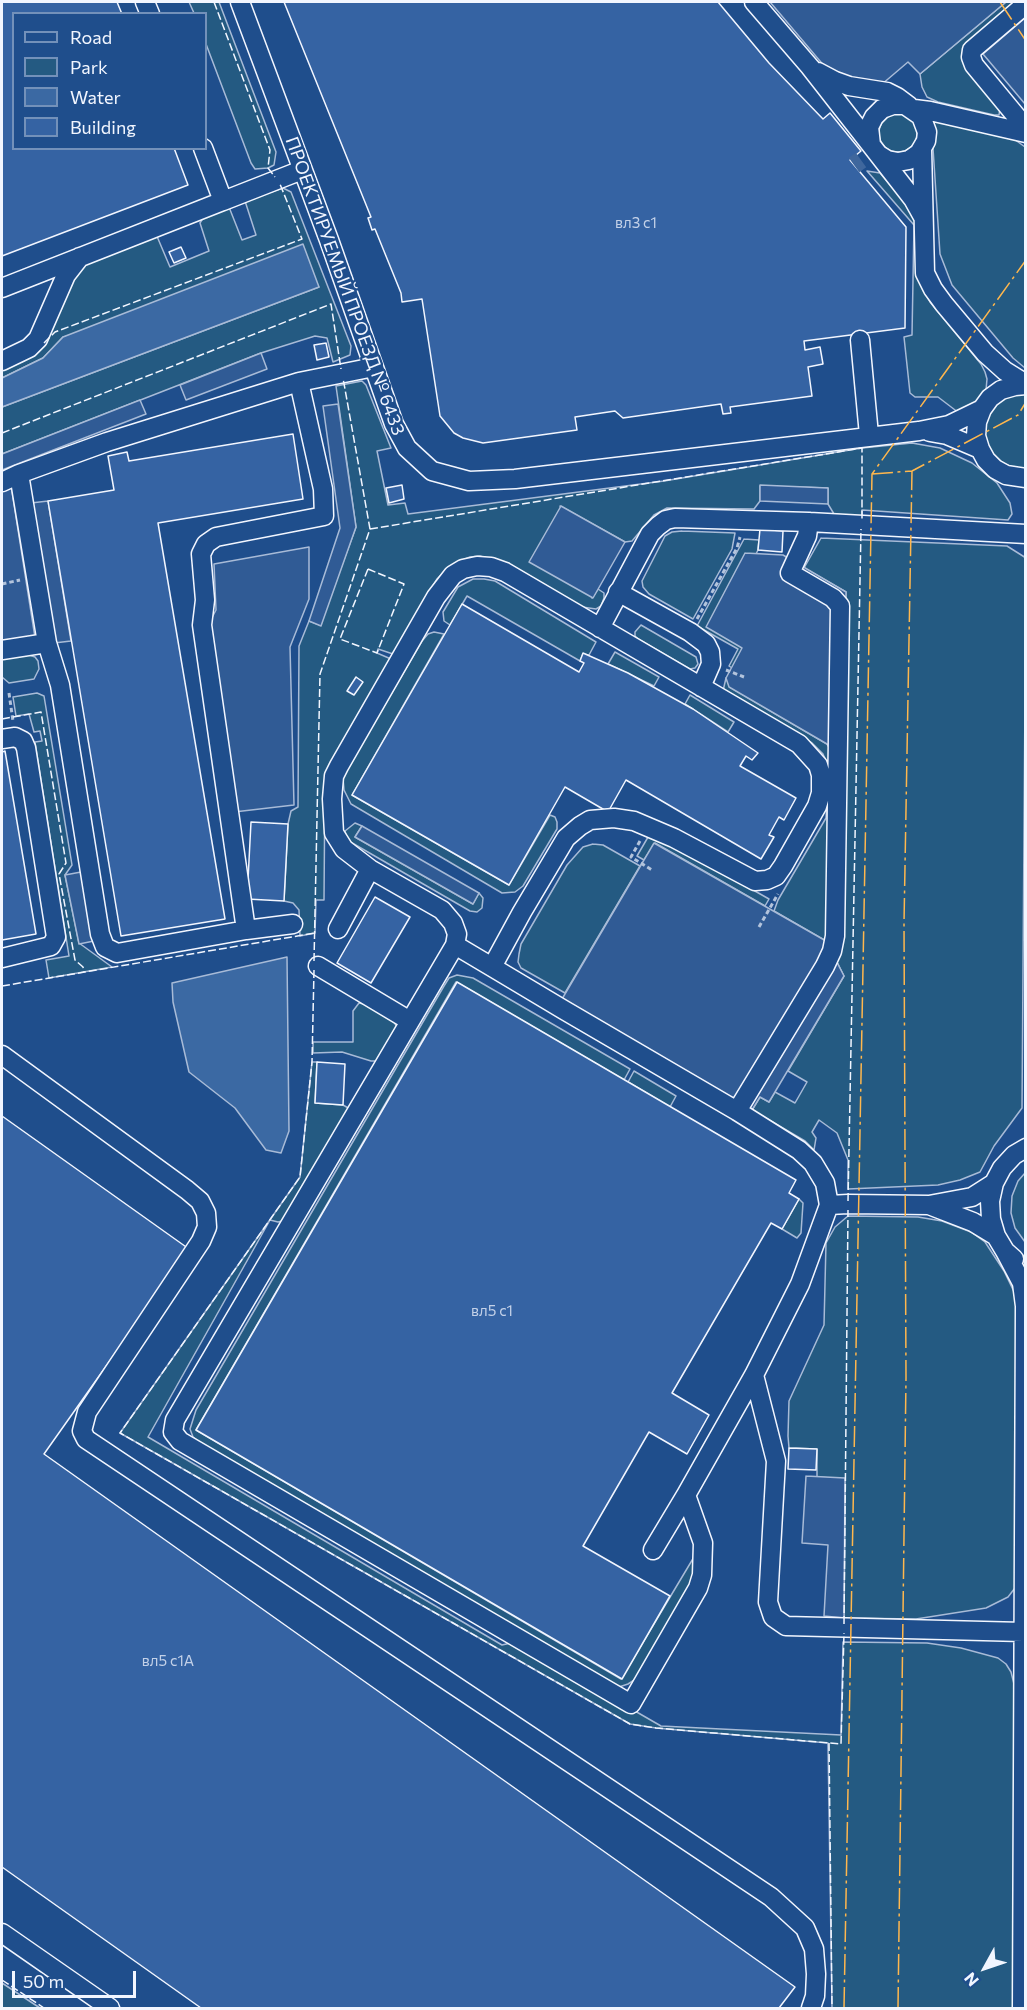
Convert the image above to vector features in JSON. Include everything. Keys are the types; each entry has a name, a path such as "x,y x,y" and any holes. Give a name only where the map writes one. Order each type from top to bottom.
{"street":[{"name":"ПРОЕКТИРУЕМЫЙ ПРОЕЗД № 6433","path":"240,2 394,424 407,448 432,471 468,481 515,479 919,430"},
{"path":"754,2 810,67 871,152 913,199 923,218"},
{"path":"1026,4 972,50 971,57 974,65 1026,128"},
{"path":"810,67 849,86 887,92 921,116 927,132 922,149 926,273 933,290 984,353 1005,371 1026,384"},
{"path":"871,152 869,127 878,112 893,105 1026,133"},
{"path":"871,152 893,162 914,157 922,149"},
{"path":"204,150 223,201"},
{"path":"2,288 302,170"},
{"path":"2,361 29,348 38,339 66,275 81,257"},
{"path":"860,340 869,435"},
{"path":"984,353 992,370 986,403 977,422 976,436 986,460 995,469 1023,480"},
{"path":"2,482 107,442 299,382 374,367"},
{"path":"246,930 202,625 205,600 201,554 206,543 216,537 324,516 323,489 299,382"},
{"path":"919,430 950,425 986,403 1001,390 1026,384"},
{"path":"919,430 947,435 980,449"},
{"path":"19,474 47,643 60,685 100,934 105,947 117,953 292,924"},
{"path":"600,628 650,534 666,520 687,517 1026,534"},
{"path":"737,1111 825,966 832,951 835,936 840,606 833,598 790,573 807,536 809,522"},
{"path":"492,968 566,838 590,820 614,818 634,821 674,838 755,880 766,880 776,876 817,806 821,793 821,775 818,765 799,744 505,573 491,567 477,566 463,569 453,575 436,597 334,776 332,799 334,833 344,849 369,869 442,910 453,923 457,934 455,945 175,1420 173,1432 180,1442 631,1704 698,1588 702,1575 703,1543 686,1495"},
{"path":"618,592 690,632 706,644 710,652 711,664 701,687"},
{"path":"2,650 47,643"},
{"path":"2,958 51,946 56,937 27,748 23,741 8,738"},
{"path":"338,929 369,869"},
{"path":"455,945 799,1150 813,1163 825,1183 829,1205 800,1284 754,1375 653,1550"},
{"path":"318,966 410,1021"},
{"path":"2,1055 200,1200 206,1213 207,1227 201,1241 87,1412 82,1431 86,1439 771,1898 805,1928 813,1949 816,1974 815,1996 811,2008"},
{"path":"1022,2008 1025,1306 1022,1283 991,1219 990,1201 994,1184 1002,1168 1020,1151 1026,1133"},
{"path":"829,1205 929,1205 972,1197 994,1184"},
{"path":"929,1205 973,1222 1001,1243 1026,1267"},
{"path":"754,1375 776,1461 768,1602 773,1617 786,1626 1023,1632"},
{"path":"2,1933 110,2008"}],"path":[{"path":"690,632 737,548 741,533"},
{"path":"8,738 9,693"}],"green space":[{"path":"189,2 219,2 276,152 274,165 255,169 251,163 207,47 207,12 194,12"},
{"path":"1006,2 1015,2 969,43 1000,108 999,115 938,102 927,97 922,87 920,74"},
{"path":"898,114 911,120 917,133 911,146 898,152 885,146 879,133 885,120"},
{"path":"931,118 1007,134 1025,147 1025,368 1013,358 952,285 940,254"},
{"path":"867,171 880,173 914,213 923,289 930,302 985,372 986,390 982,399 959,413 938,397 915,397 910,393 904,337 912,335 914,225"},
{"path":"283,188 291,192 351,346 350,355 333,362 327,338 315,336 261,353 2,454 2,407 319,287 63,337 43,358 2,378 2,369 24,361 43,343 69,284 85,263 156,234 170,267 209,251 200,223 203,218 229,207 242,240 256,235 245,201"},
{"path":"362,381 366,385 391,448 377,451 388,505 405,503 408,514 664,481 862,448 912,443 940,448 972,463 997,483 1010,503 1012,514 1008,520 862,510 862,517 834,514 828,504 828,488 760,486 760,501 754,509 667,508 654,515 632,541 625,542 560,506 592,598 598,589 604,593 601,606 596,609 582,607 511,565 480,556 470,557 448,568 437,579 393,654 378,649 377,653 391,659 325,774 324,900 316,900 315,933 300,936 299,910 293,903 284,901 288,824 291,811 298,807 299,646 309,621 320,625 356,527 336,386"},
{"path":"1025,393 1025,469 1016,469 995,457 985,435 986,423 990,411 998,402 1009,395"},
{"path":"672,532 735,533 732,549 693,619 649,594 643,587 642,581 665,536"},
{"path":"821,538 1007,546 1026,558 1022,1108 994,1146 980,1172 938,1185 848,1189 848,1160 837,1133 819,1120 812,1132 816,1138 814,1150 805,1141 752,1110 760,1097 769,1102 775,1092 795,1103 807,1082 788,1071 844,976 835,958 846,592 804,568"},
{"path":"744,539 759,540 756,554 745,554 743,648 732,668 729,666 738,649 697,626"},
{"path":"473,579 495,581 596,642 589,655 583,654 580,661 467,596 450,625 444,621 443,612 458,587"},
{"path":"641,625 696,657 698,664 695,668 690,669 638,639 635,632"},
{"path":"434,632 444,634 352,795 509,885 550,815 555,817 557,829 523,886 515,892 502,893 351,804 344,790 343,778 347,769 422,641 428,634"},
{"path":"615,652 659,677 654,686 608,664"},
{"path":"29,655 38,661 39,669 34,679 9,683 2,677 2,659"},
{"path":"726,678 730,687 827,744 830,749 831,932 826,941 774,911 778,900 826,818 829,769 823,754 812,743 723,691"},
{"path":"37,693 44,696 72,865 65,875 79,943 112,967 49,978 46,960 69,956 35,742 42,741 40,731 34,732 29,714 16,716 13,697"},
{"path":"690,695 734,722 728,732 685,704"},
{"path":"355,823 362,826 355,837 473,904 479,893 483,898 482,908 477,912 470,911 347,840 345,831"},
{"path":"651,832 769,899 765,906 655,843 644,860 637,856"},
{"path":"593,844 603,845 640,866 565,993 521,968 518,962 519,954 521,944 567,865 583,847"},
{"path":"457,975 473,978 630,1069 624,1080 456,982 196,1430 621,1679 694,1557 692,1588 639,1677 619,1687 202,1444 193,1437 190,1429 196,1410 444,986 449,978"},
{"path":"359,1003 394,1022 397,1027 379,1061 371,1061 342,1052 313,1053 313,1042 353,1042 353,1011"},
{"path":"312,1062 317,1062 315,1103 343,1105 350,1109 287,1220 278,1222 270,1220 148,1437 502,1645 515,1642 661,1726 841,1735 843,1642 927,1643 961,1648 998,1658 1011,1672 1014,1684 1013,2008 832,2008 828,1743 630,1724 120,1433 300,1177"},
{"path":"634,1071 676,1096 670,1107 628,1082"},
{"path":"1025,1173 1025,1242 1015,1228 1011,1213 1012,1196 1018,1181"},
{"path":"799,1199 803,1203 801,1233 797,1238 782,1229"},
{"path":"848,1216 918,1217 942,1221 971,1232 985,1242 1004,1271 1019,1302 1015,1588 1008,1597 986,1608 916,1619 844,1618 845,1479 817,1477 817,1449 789,1448 788,1436 789,1401 824,1325 826,1243 835,1227"},
{"path":"2,1983 40,2008 2,2008"}],"shaded area":[{"path":"770,2 1006,2 920,74 908,62 881,85 831,74"},
{"path":"1025,18 1025,104 983,54"},
{"path":"261,353 267,369 186,400 180,385"},
{"path":"140,400 146,414 2,470 2,454"},
{"path":"338,404 356,527 321,626 309,621 340,528 323,406"},
{"path":"10,479 36,644 2,650 2,482"},
{"path":"760,485 828,488 828,504 760,501"},
{"path":"48,501 71,641 54,643 31,503"},
{"path":"561,506 625,542 593,598 529,562"},
{"path":"309,547 309,599 290,647 294,805 234,812 206,629 216,610 214,564"},
{"path":"745,553 783,555 846,592 844,749 827,744 729,687 726,678 742,648 706,627"},
{"path":"362,826 479,893 473,904 355,837"},
{"path":"654,843 826,941 844,976 769,1102 760,1097 752,1110 562,999"},
{"path":"81,872 94,941 79,944 65,875"},
{"path":"806,1476 845,1478 844,1618 824,1616 828,1545 802,1543"}],"water":[{"path":"303,244 319,287 2,407 2,378 43,358 63,337"},
{"path":"287,957 289,1131 281,1153 266,1150 235,1108 189,1072 173,1002 172,983"}],"building":[{"path":"2,2 117,2 121,12 12,12 12,150 175,150 188,185 2,256"},
{"path":"284,2 718,2 769,63 823,119 830,113 861,151 850,160 906,227 905,328 804,341 805,350 820,347 823,364 808,367 812,396 730,407 731,413 723,414 721,404 623,418 615,411 575,417 577,430 483,443 463,438 454,433 440,416 422,299 402,302 401,293 375,229 372,230 368,218 371,217"},
{"path":"181,247 186,258 174,263 169,252"},
{"path":"326,343 329,357 317,360 314,345"},
{"path":"293,434 303,499 158,523 225,919 121,936 48,501 114,490 108,456 127,452 129,461"},
{"path":"402,485 404,499 389,503 386,488"},
{"path":"760,529 783,531 782,552 758,550"},
{"path":"462,604 579,672 584,663 580,661 583,653 628,673 693,709 758,753 752,760 746,756 740,766 796,798 784,820 779,817 769,835 774,837 761,859 626,780 608,812 565,787 509,885 352,795"},
{"path":"356,677 363,682 354,695 347,691"},
{"path":"5,751 36,934 2,940 2,752"},
{"path":"251,822 288,824 284,901 247,899"},
{"path":"375,897 410,917 371,983 337,963"},
{"path":"457,982 796,1180 789,1193 799,1199 782,1229 771,1223 672,1393 709,1415 687,1454 649,1432 583,1546 670,1596 622,1679 196,1430"},
{"path":"317,1062 345,1064 343,1105 315,1103"},
{"path":"2,1116 189,1249 44,1454 795,1987 779,2008 201,2008 2,1867"},
{"path":"789,1448 817,1449 816,1470 788,1469"}],"tunnel":[{"path":"854,165 861,160"}],"fence":[{"path":"214,2 270,150 268,168 275,177"},
{"path":"44,343 55,332 302,239 280,184"},
{"path":"2,433 331,304 341,369"},
{"path":"314,961 320,674 370,529 343,378"},
{"path":"370,529 862,448 862,520"},
{"path":"848,1201 861,529"},
{"path":"368,569 404,584 377,653 340,639 368,569"},
{"path":"2,719 41,712 66,863 59,874 75,960 83,967 84,972"},
{"path":"2,986 315,933"},
{"path":"314,970 312,1062 300,1177 120,1433 630,1724 841,1744 844,1633"},
{"path":"844,1624 848,1210"},
{"path":"829,1743 832,2008"},
{"path":"2,1980 44,2008"}],"power":[{"path":"1000,2 1026,41"},
{"path":"844,2008 872,474 1026,260"},
{"path":"872,474 912,471 1018,415 1026,402"},
{"path":"898,2008 906,1378 904,923 912,471"}]}
